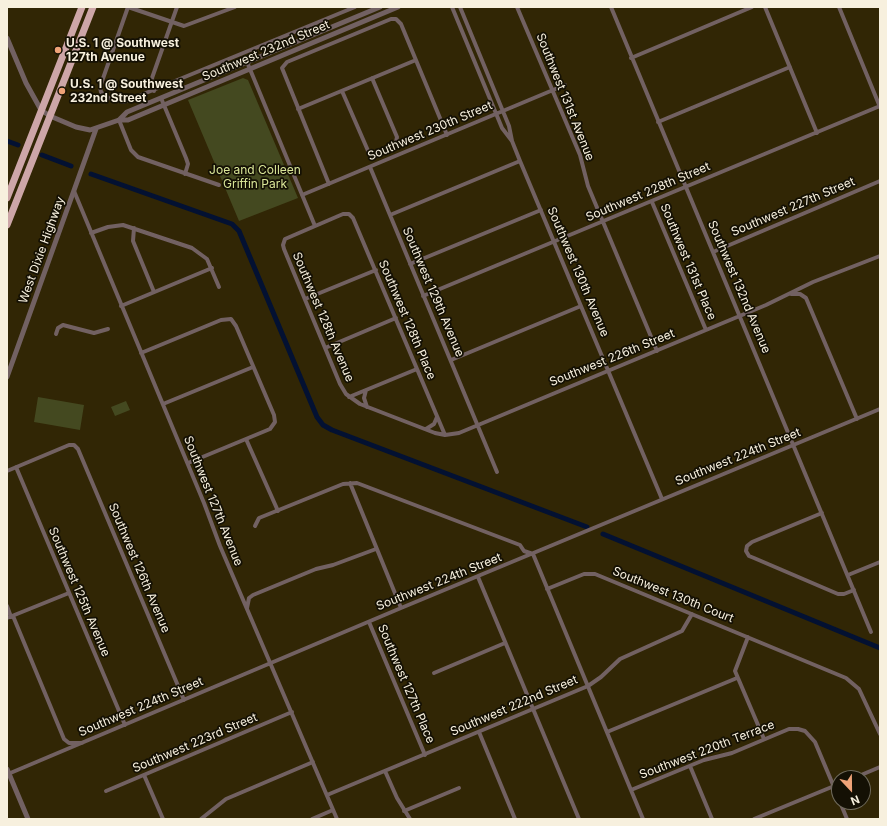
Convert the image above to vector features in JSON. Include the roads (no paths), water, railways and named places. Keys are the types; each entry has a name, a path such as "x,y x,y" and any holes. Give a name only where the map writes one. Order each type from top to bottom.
{"highway":[{"path":"7,198 82,7"},
{"path":"50,116 47,112 50,100 86,7"},
{"path":"7,225 93,7"},
{"path":"23,184 22,170 43,119 41,110"}],"street":[{"path":"235,7 189,26 172,23 128,7 100,84 102,92 108,98 124,102 355,7"},
{"path":"154,90 152,78 177,7"},
{"name":"Southwest 232nd Street","path":"50,116 81,129 96,129 118,120 127,112 380,7"},
{"name":"Southwest 232nd Street","path":"118,120 128,120 398,7"},
{"name":"Southwest 130th Avenue","path":"452,7 496,114 504,131 512,141"},
{"name":"Southwest 130th Avenue","path":"460,7 509,126 512,141 520,161 662,499"},
{"name":"Southwest 131st Avenue","path":"517,7 580,155 586,182 657,351"},
{"name":"Southwest 132nd Avenue","path":"610,7 871,632"},
{"path":"631,58 752,7"},
{"path":"764,7 817,133"},
{"path":"839,7 880,106"},
{"path":"330,184 282,71 283,66 287,62 391,19 396,19 401,24 447,135"},
{"path":"7,38 26,82 41,110 50,116"},
{"path":"298,109 416,60"},
{"path":"246,62 315,226"},
{"path":"658,122 790,67"},
{"path":"342,91 368,152 376,154 393,146 397,137 372,78"},
{"name":"Southwest 230th Street","path":"302,195 565,85"},
{"path":"161,98 188,164 185,174"},
{"name":"Southwest 228th Street","path":"424,296 880,106"},
{"path":"118,120 130,148 136,156 158,166 219,185"},
{"name":"West Dixie Highway","path":"7,377 96,129"},
{"path":"390,215 520,161"},
{"name":"Southwest 129th Avenue","path":"370,167 497,472"},
{"name":"Southwest 227th Street","path":"713,252 880,181"},
{"name":"Southwest 127th Avenue","path":"74,190 248,610 337,819"},
{"name":"Southwest 131st Place","path":"652,202 706,330"},
{"path":"410,264 541,210"},
{"name":"Southwest 128th Place","path":"315,226 343,214 349,214 355,221 445,435"},
{"path":"91,233 115,225 123,225 192,248 204,256 212,268 219,287"},
{"name":"Southwest 128th Avenue","path":"315,226 287,238 283,242 284,250 342,387 349,397"},
{"path":"134,228 133,241 154,292"},
{"name":"Southwest 226th Street","path":"445,435 459,433 476,424 609,371 740,316 810,284 880,256"},
{"path":"121,306 212,268"},
{"path":"305,299 376,270"},
{"path":"790,294 800,294 806,298 857,419"},
{"path":"450,360 581,306"},
{"path":"326,348 396,318"},
{"path":"141,353 221,320 229,319 236,326 274,415 275,422 270,429 188,463"},
{"path":"56,334 58,328 63,325 94,333 108,329"},
{"path":"163,404 253,367"},
{"path":"349,397 417,369"},
{"path":"366,390 364,398 367,407"},
{"path":"349,397 367,407 445,435"},
{"name":"Southwest 224th Street","path":"8,773 880,409"},
{"path":"425,429 434,424 437,417"},
{"path":"246,439 278,511"},
{"name":"Southwest 126th Avenue","path":"16,467 69,445 74,445 81,456 184,700"},
{"path":"7,471 16,467"},
{"name":"Southwest 125th Avenue","path":"16,467 125,725"},
{"path":"350,483 376,549 402,608"},
{"path":"255,526 260,518 343,484 357,483 520,545 524,551 533,554 643,819"},
{"path":"822,513 752,542 747,546 746,551 749,556 838,594 844,594 854,590"},
{"path":"248,610 247,603 249,598 253,595 316,569 333,565 376,549"},
{"path":"848,575 880,562"},
{"name":"Southwest 130th Court","path":"547,589 589,572 748,637"},
{"path":"478,577 579,819"},
{"path":"10,617 69,593"},
{"path":"7,606 10,617 63,736 70,743 82,743"},
{"name":"Southwest 222nd Street","path":"327,795 588,686 601,677 620,659 682,631 692,614"},
{"name":"Southwest 127th Place","path":"369,622 425,755"},
{"path":"764,740 735,671 748,637 853,683 868,704 880,734"},
{"path":"434,673 505,643"},
{"path":"607,732 737,678"},
{"name":"Southwest 223rd Street","path":"106,791 292,712"},
{"name":"Southwest 220th Terrace","path":"631,790 690,766 732,753 789,729 798,729 809,735 815,742 831,779"},
{"path":"478,732 515,819"},
{"path":"201,819 226,799 313,762"},
{"path":"690,766 712,819"},
{"path":"385,771 404,811 410,819"},
{"path":"8,773 28,819"},
{"path":"144,775 163,819"},
{"path":"754,819 831,787"},
{"path":"404,811 459,788"},
{"path":"312,819 333,810"}],"waterway":[{"path":"7,141 18,145"},
{"path":"42,155 71,166"},
{"path":"91,174 232,224 239,231 317,417 323,425 332,430 587,527"},
{"path":"603,534 880,648"}],"place":[{"name":"U.S. 1 @ Southwest 127th Avenue","path":"58,50"},
{"name":"U.S. 1 @ Southwest 232nd Street","path":"62,91"}],"park label":[{"name":"Joe and Colleen Griffin Park","path":"255,177"}]}
